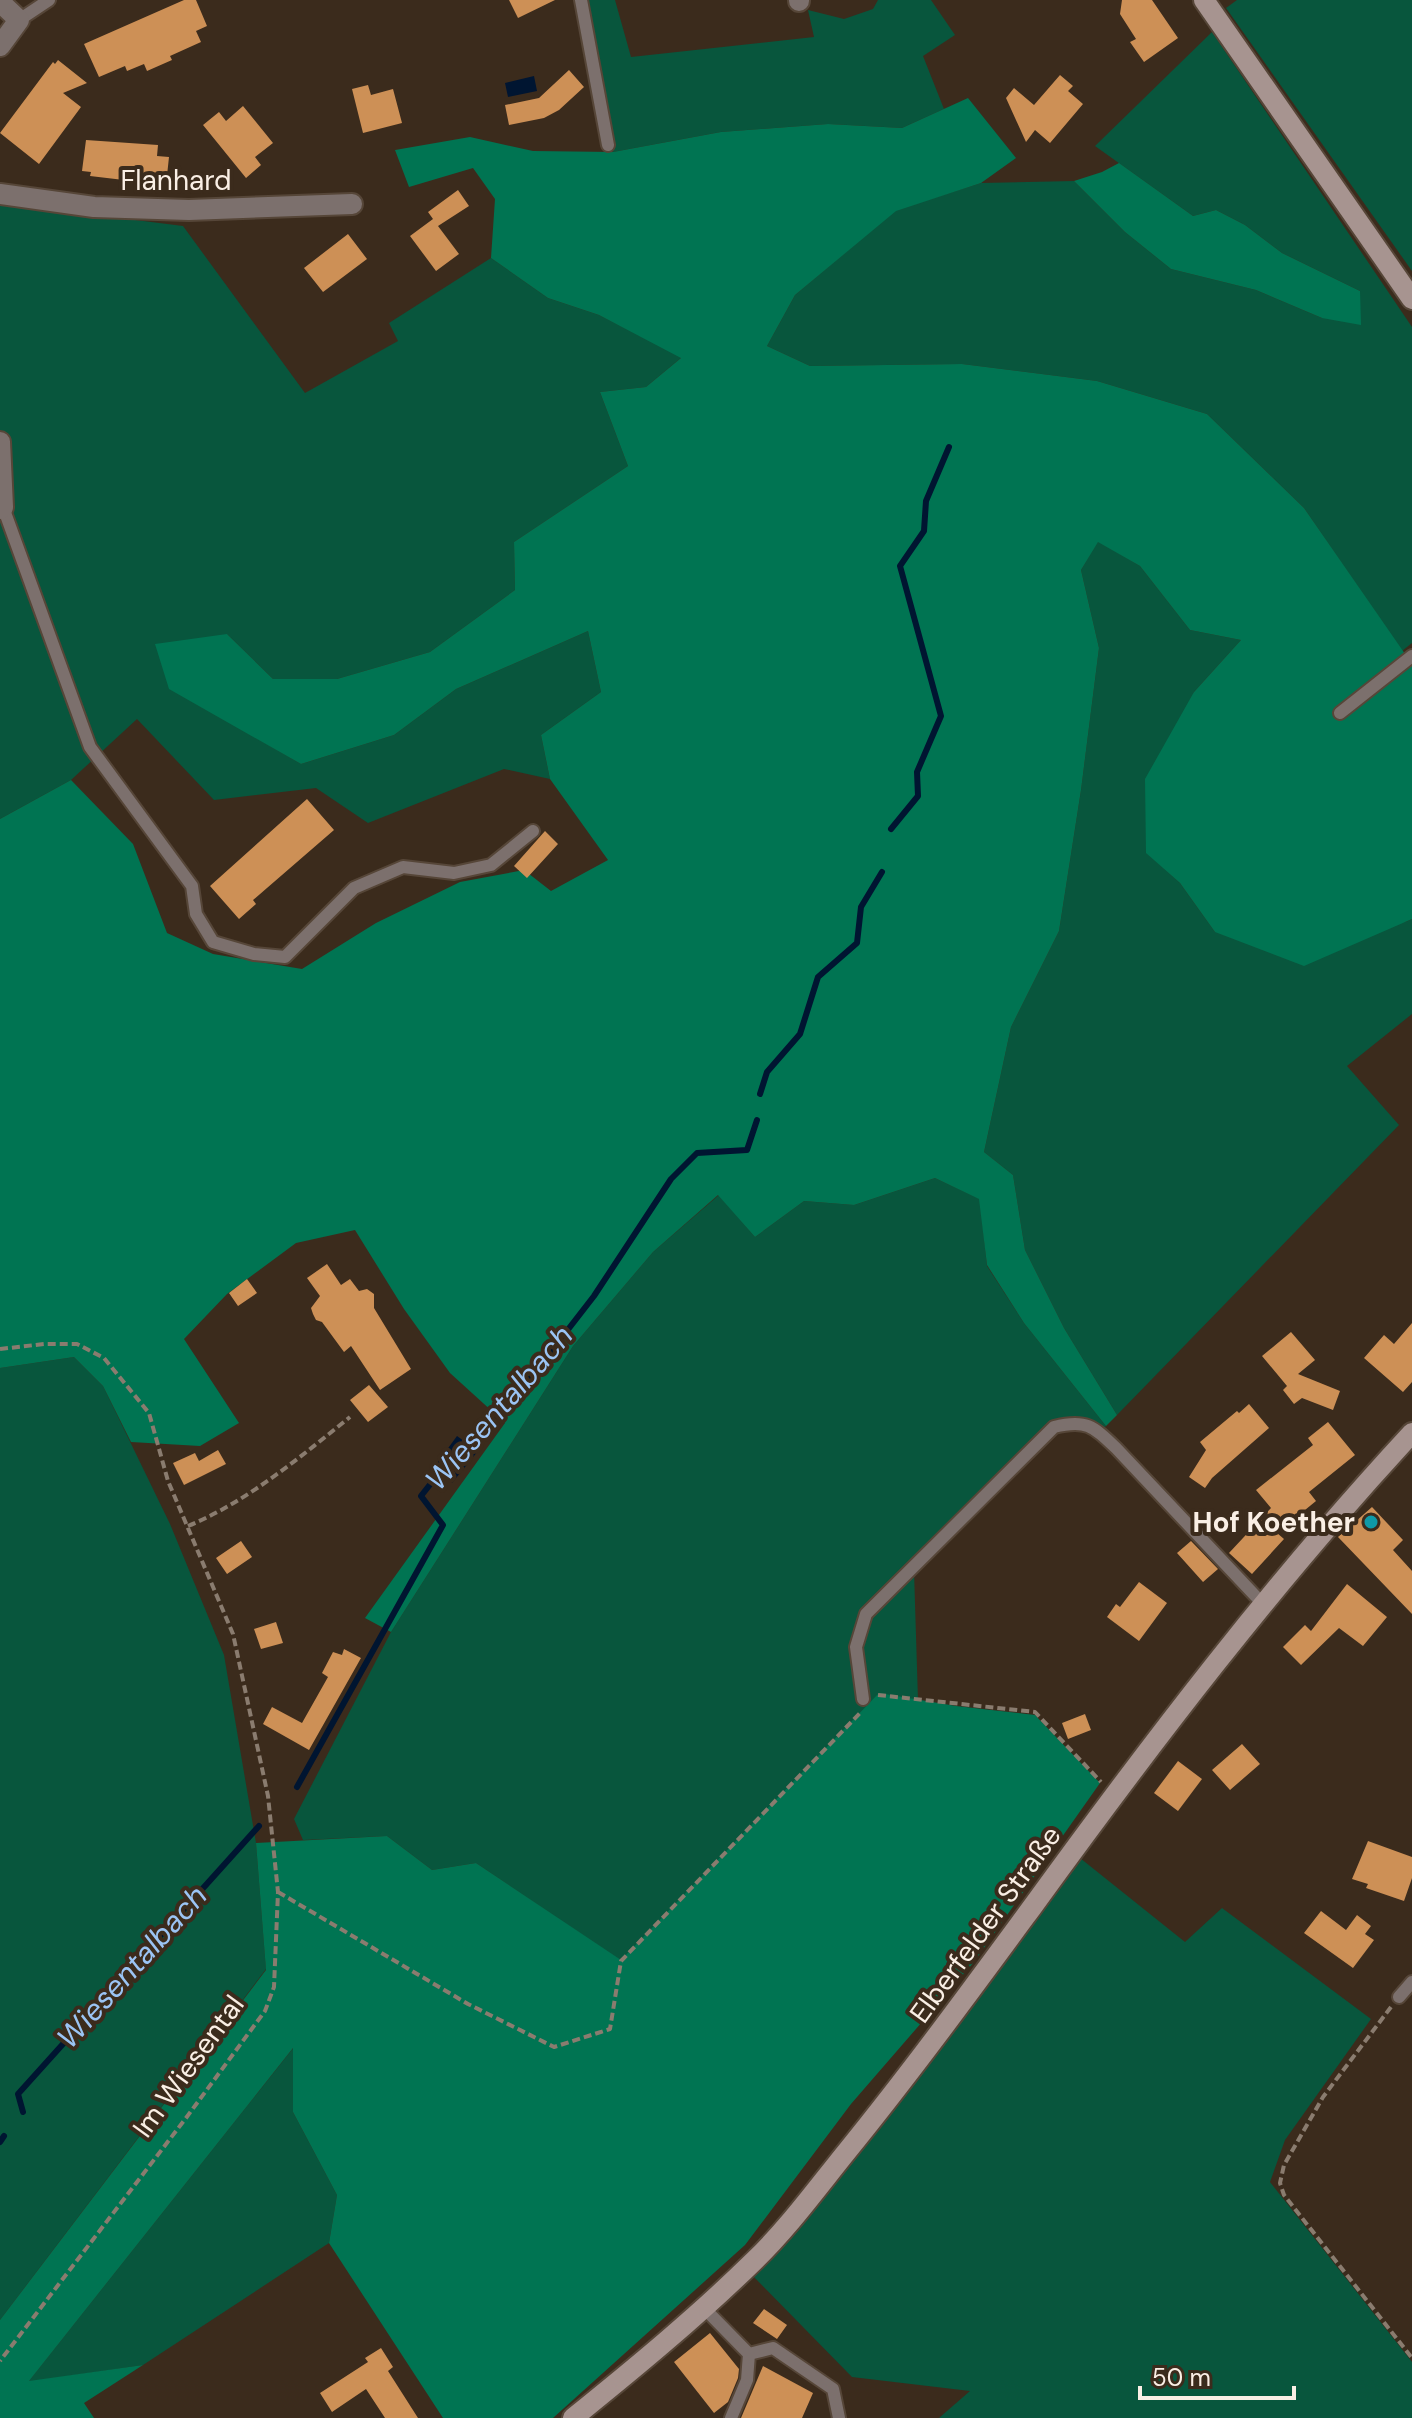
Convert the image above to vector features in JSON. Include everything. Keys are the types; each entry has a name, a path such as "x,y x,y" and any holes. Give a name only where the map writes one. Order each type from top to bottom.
{"main road":[{"path":"1204,0 1412,299"},
{"name":"Elberfelder Straße","path":"573,2418 635,2368 774,2240 935,2040 1130,1772 1262,1603 1335,1516 1412,1433"}],"street":[{"path":"0,2 19,20 0,46"},
{"name":"Flanhard","path":"0,194 94,207 173,210 352,204"},
{"path":"0,442 1,508"}],"lane":[{"path":"19,20 49,0"},
{"path":"581,0 608,145"},
{"path":"1,508 90,747 192,886 196,914 213,942 254,954 285,957 354,888 403,867 454,873 491,865 533,831"},
{"path":"1340,713 1412,656"},
{"path":"863,1699 856,1647 866,1614 1054,1427 1071,1422 1093,1426 1262,1603"},
{"path":"1399,1997 1412,1982"},
{"path":"703,2307 749,2354 747,2380 731,2418"},
{"path":"749,2354 773,2348 833,2389 839,2418"}],"path":[{"name":"Im Wiesental","path":"0,1349 77,1344 104,1358 149,1413 168,1481 233,1634 268,1796 278,1892 274,1987 265,2011 0,2361"},
{"path":"188,1526 220,1513 291,1465 350,1417"},
{"path":"278,1892 468,2004 554,2047 610,2029 621,1961 879,1693 1035,1712 1101,1782"},
{"path":"1399,1997 1323,2097 1284,2165 1280,2183 1284,2195 1412,2358"}],"green space":[{"path":"585,0 615,0 631,57 814,37 808,10 844,19 873,9 878,0 931,0 955,35 923,56 944,109 902,128 828,124 721,132 613,152"},
{"path":"1237,0 1412,0 1412,271 1226,8"},
{"path":"1212,32 1412,327 1412,643 1402,651 1304,508 1207,414 1097,381 962,364 810,366 767,346 795,295 896,210 981,183 1074,181 1125,232 1171,269 1256,290 1322,318 1360,291 1282,253 1245,225 1216,210 1193,216 1095,146"},
{"path":"968,98 1016,158 981,183 896,211 795,295 767,346 810,366 962,364 1097,381 1207,414 1304,508 1412,664 1412,919 1304,966 1215,932 1180,883 1146,853 1145,779 1194,692 1241,640 1190,630 1140,566 1098,542 1081,570 1099,648 1059,931 1011,1027 984,1152 1013,1175 1025,1250 1064,1328 1117,1415 1106,1426 1024,1323 987,1265 979,1199 935,1178 854,1205 804,1201 755,1237 718,1195 653,1252 573,1346 391,1632 365,1618 505,1423 450,1373 404,1309 355,1230 296,1243 227,1294 184,1339 239,1423 200,1446 131,1442 103,1386 74,1357 0,1368 0,819 71,780 133,844 167,933 213,954 302,969 376,923 460,882 524,870 551,891 608,860 550,779 541,735 601,692 588,631 456,689 394,735 301,764 169,689 155,644 227,634 273,679 337,679 430,652 515,590 514,542 628,466 600,392 646,387 681,358 599,315 548,298 491,258 495,199 473,168 409,187 395,150 470,137 533,151 613,152 721,132 828,124 902,128"},
{"path":"1119,163 1193,216 1216,210 1245,225 1282,253 1360,291 1361,325 1322,318 1256,290 1171,269 1125,232 1074,181"},
{"path":"0,203 183,226 305,393 398,341 389,323 491,258 548,298 599,315 682,357 646,387 600,392 628,466 514,542 515,590 430,652 337,679 273,679 227,634 253,736 301,764 394,735 456,689 588,631 601,692 541,735 550,779 504,769 368,823 316,788 214,800 137,719 71,780 0,819"},
{"path":"1098,541 1140,566 1190,630 1241,640 1194,692 1147,853 1180,883 1215,932 1405,922 1412,919 1412,1014 1347,1066 1399,1125 1117,1415 1064,1328 1025,1250 1013,1175 984,1152 1011,1027 1059,931 1099,648 1081,570"},
{"path":"935,1178 980,1199 987,1266 1024,1323 1106,1426 1094,1436 1078,1430 1057,1432 914,1571 918,1700 879,1694 621,1961 476,1863 432,1870 387,1836 303,1840 294,1819 391,1632 573,1346 653,1252 719,1195 755,1237 804,1201 854,1205"},
{"path":"74,1357 103,1386 170,1524 224,1655 256,1843 266,1969 0,2320 0,1368"},
{"path":"879,1693 1035,1715 1100,1783 974,1962 851,2104 745,2245 553,2418 443,2418 329,2243 337,2195 293,2112 293,2048 29,2381 143,2365 84,2403 94,2418 0,2418 0,2320 266,1970 256,1843 387,1836 432,1870 476,1863 621,1960"},
{"path":"1080,1858 1185,1942 1222,1908 1371,2019 1285,2140 1270,2182 1412,2362 1412,2418 939,2418 970,2391 852,2377 753,2276 791,2237 979,1997"},
{"path":"294,2047 293,2112 337,2195 329,2243 143,2365 28,2382"}],"water":[{"path":"534,76 537,91 508,97 505,83"},
{"path":"457,1436 478,1451 452,1483 435,1466"}],"building":[{"path":"184,0 196,0 207,26 196,31 201,42 147,71 144,64 127,71 125,66 99,77 84,44"},
{"path":"509,0 555,0 518,18"},
{"path":"1122,0 1152,0 1178,38 1144,62 1130,42 1136,39 1120,14"},
{"path":"58,60 87,83 63,93 81,107 39,164 0,133 53,62 55,64"},
{"path":"569,70 584,87 559,110 544,118 509,125 505,105 539,98"},
{"path":"1060,75 1073,86 1068,91 1083,104 1050,143 1035,130 1026,142 1006,98 1014,88 1034,105"},
{"path":"368,85 371,95 393,89 402,123 363,133 352,89"},
{"path":"243,106 273,143 255,157 261,165 246,178 203,125 219,112 226,121"},
{"path":"86,140 158,145 157,156 169,157 166,185 90,176 91,172 82,171"},
{"path":"458,190 469,206 438,226 459,254 436,271 410,236 433,219 428,212"},
{"path":"348,234 367,259 323,292 304,268"},
{"path":"307,799 334,830 253,900 256,904 239,919 210,886"},
{"path":"545,831 558,844 527,878 514,866"},
{"path":"327,1264 341,1285 350,1279 359,1291 367,1289 374,1294 374,1308 411,1369 380,1390 351,1346 344,1352 313,1314 311,1308 320,1296 307,1278"},
{"path":"247,1279 257,1293 238,1306 229,1293"},
{"path":"1412,1323 1412,1382 1403,1392 1364,1358 1384,1335 1394,1344"},
{"path":"1291,1332 1315,1360 1298,1374 1340,1391 1333,1410 1302,1398 1294,1404 1283,1390 1287,1386 1262,1356"},
{"path":"369,1385 388,1407 368,1422 350,1400"},
{"path":"1249,1404 1269,1428 1212,1478 1205,1488 1189,1477 1206,1450 1200,1442"},
{"path":"1328,1422 1355,1455 1309,1492 1316,1501 1277,1533 1284,1539 1252,1574 1229,1553 1271,1508 1256,1490 1313,1445 1308,1438"},
{"path":"218,1450 226,1464 184,1485 173,1463 195,1453 199,1461"},
{"path":"1372,1507 1403,1540 1393,1550 1412,1571 1412,1614 1338,1537"},
{"path":"241,1541 252,1557 227,1574 216,1558"},
{"path":"1191,1541 1218,1569 1203,1582 1177,1553"},
{"path":"1139,1582 1167,1603 1139,1641 1107,1617 1116,1604 1120,1607"},
{"path":"1347,1584 1387,1617 1363,1646 1339,1628 1301,1665 1283,1647 1305,1625 1311,1631"},
{"path":"276,1622 283,1643 261,1649 254,1629"},
{"path":"344,1649 361,1658 309,1750 263,1724 272,1707 302,1723 328,1677 322,1673 333,1652 342,1655"},
{"path":"1085,1714 1091,1730 1068,1739 1062,1723"},
{"path":"1242,1744 1260,1764 1230,1790 1212,1770"},
{"path":"1178,1761 1202,1779 1178,1811 1154,1793"},
{"path":"1368,1841 1412,1857 1412,1878 1404,1901 1366,1888 1368,1884 1352,1879"},
{"path":"1321,1911 1346,1930 1357,1915 1371,1926 1365,1934 1374,1940 1353,1968 1304,1933"},
{"path":"764,2309 787,2325 777,2339 753,2323"},
{"path":"710,2333 739,2369 728,2402 714,2413 674,2362"},
{"path":"381,2348 393,2367 388,2371 418,2418 385,2418 366,2389 332,2412 320,2393 368,2362 365,2358"},
{"path":"763,2366 813,2393 802,2418 741,2418"}],"waterway":[{"name":"Wiesentalbach","path":"891,829 918,796 917,772 941,716 900,566 924,531 926,501 949,447"},
{"name":"Wiesentalbach","path":"760,1094 767,1072 800,1034 818,977 857,943 861,907 882,872"},
{"name":"Wiesentalbach","path":"461,1448 525,1385 594,1296 671,1179 697,1153 747,1150 757,1120"},
{"name":"Wiesentalbach","path":"297,1787 443,1525 421,1496 443,1468"},
{"name":"Wiesentalbach","path":"23,2112 18,2094 259,1826"},
{"name":"Wiesentalbach","path":"0,2142 4,2136"}],"place":[{"name":"Hof Koether","path":"1371,1522"}]}
